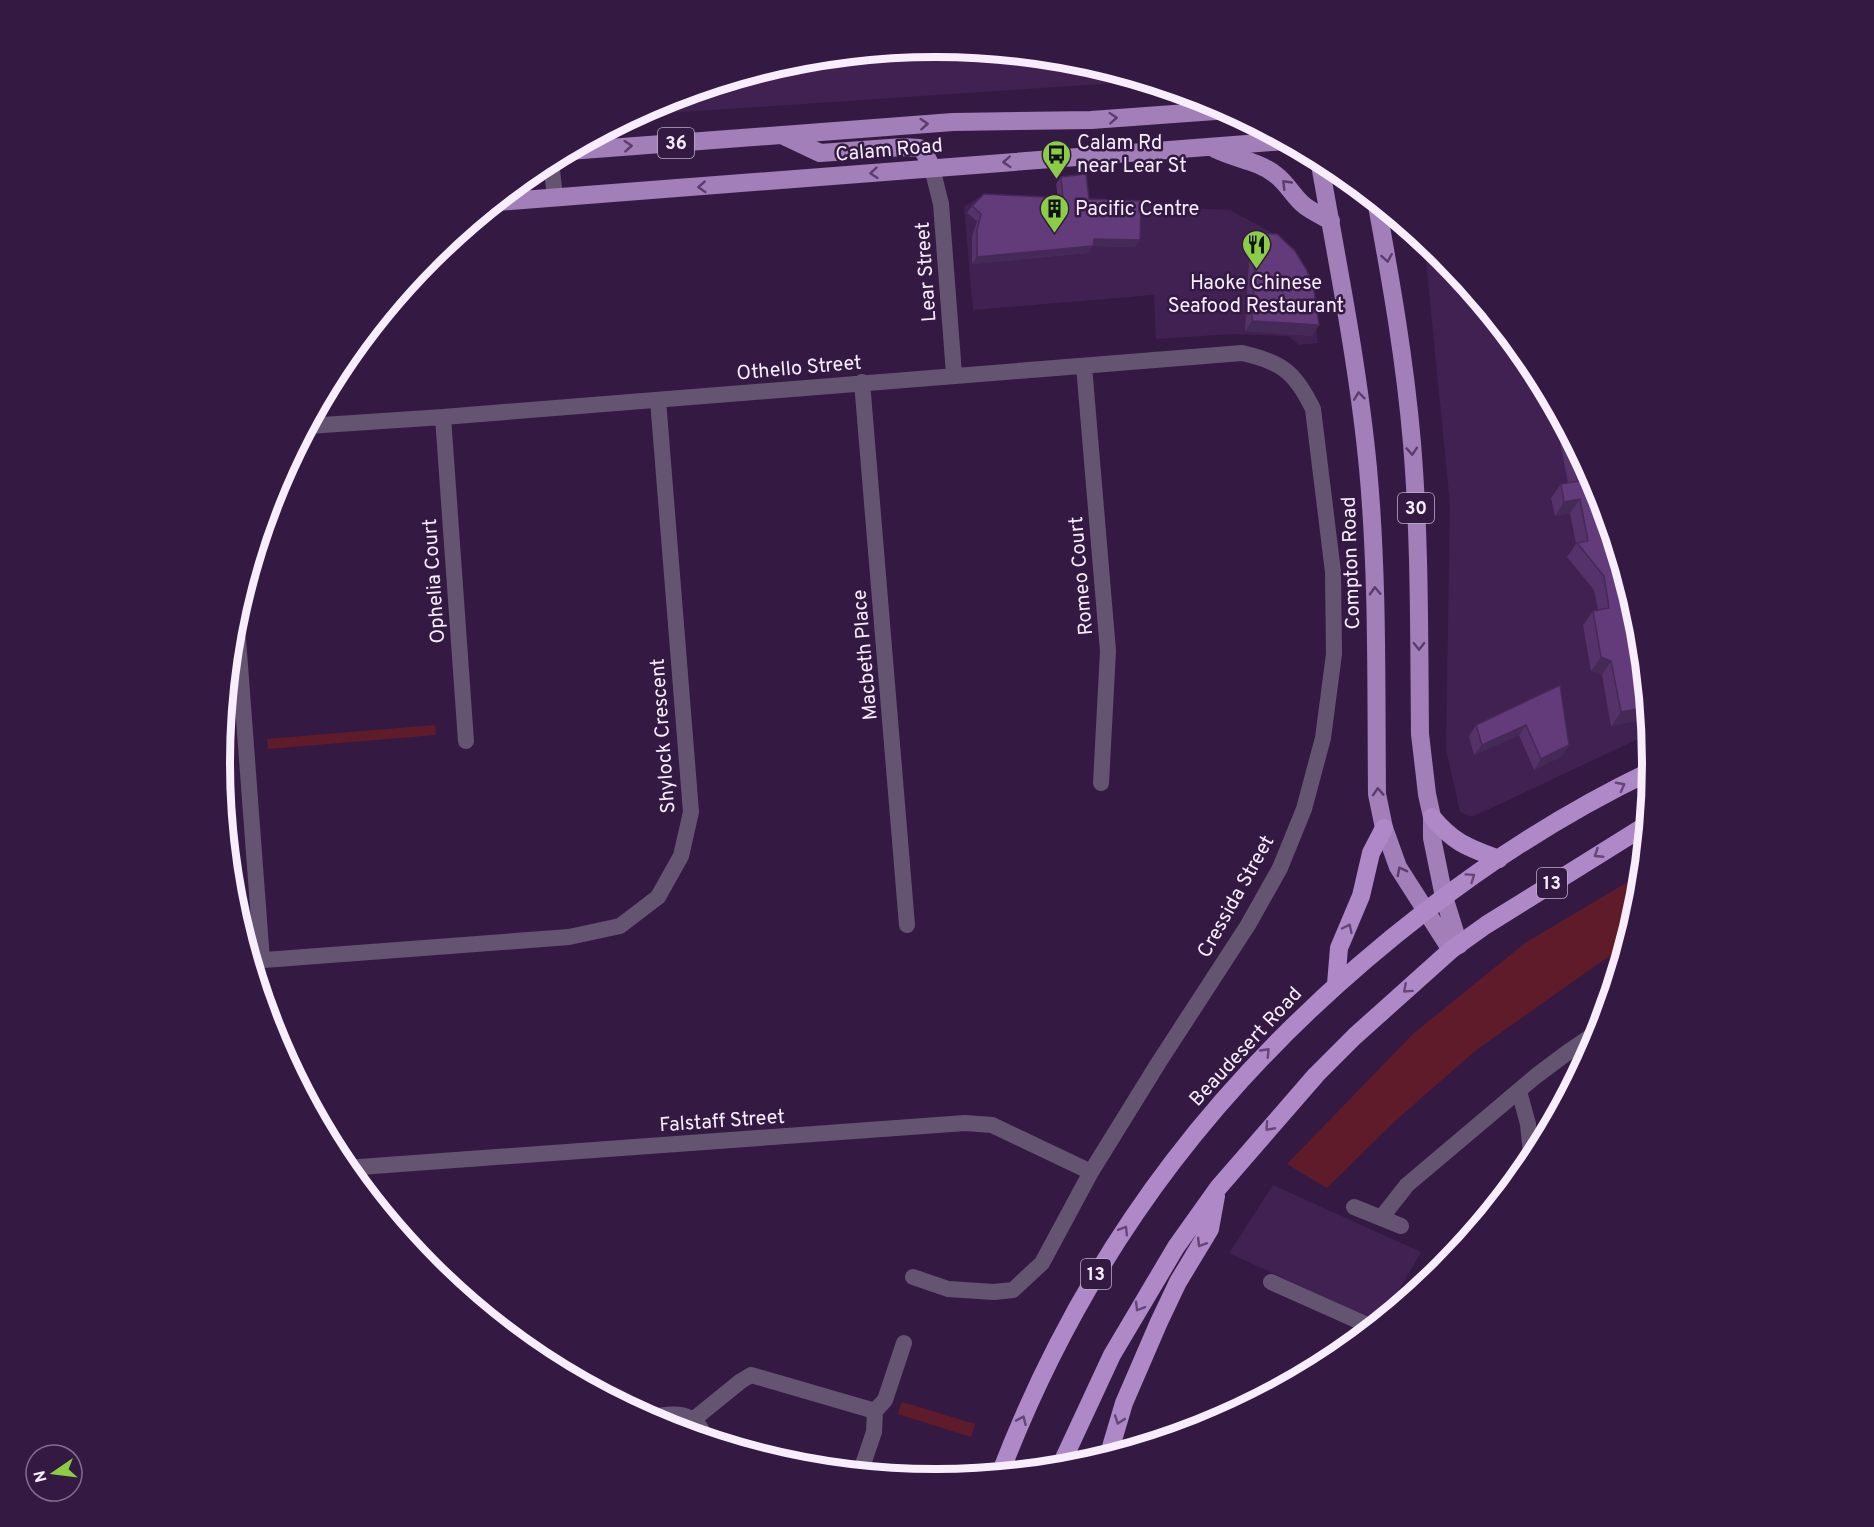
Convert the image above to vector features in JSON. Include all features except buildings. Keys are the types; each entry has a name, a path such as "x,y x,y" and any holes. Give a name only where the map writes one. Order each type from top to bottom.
{"highway":[{"name":"Beaudesert Road","path":"1003,1466 1019,1427 1069,1322 1098,1271 1140,1206 1183,1146 1266,1052 1336,984 1399,930 1499,858 1580,808 1643,775"},
{"path":"1432,817 1445,832 1460,843 1499,858"},
{"path":"1336,984 1339,948 1361,896 1371,853 1384,828"},
{"name":"13","path":"1064,1458 1112,1355 1176,1246 1218,1188 1316,1075 1355,1035 1455,947 1640,829"},
{"path":"1111,1448 1124,1403 1154,1333 1178,1282 1210,1229 1218,1188"}],"main road":[{"name":"Calam Road","path":"589,150 953,122 1091,120 1208,111"},
{"path":"782,135 820,153 915,147 924,152 932,168"},
{"name":"Calam Road","path":"510,201 1272,142"},
{"path":"1212,147 1229,156 1258,164 1269,170 1291,189 1304,206 1330,221"},
{"name":"Compton Road","path":"1321,171 1355,370 1370,488 1375,597 1377,794 1384,828 1398,867 1426,911 1455,947"},
{"name":"30","path":"1378,212 1398,324 1412,444 1418,559 1420,734 1425,783 1432,817 1432,838 1455,947"}],"street":[{"name":"Lear Street","path":"932,168 941,204 954,374"},
{"path":"552,171 555,198"},
{"name":"Othello Street","path":"317,425 1242,353 1269,359 1289,372"},
{"name":"Romeo Court","path":"1084,366 1108,651 1101,783"},
{"name":"Cressida Street","path":"913,1277 948,1289 994,1292 1013,1290 1042,1263 1091,1172 1248,925 1280,868 1304,809 1323,738 1334,654 1333,572 1313,409 1303,388 1289,372"},
{"name":"Macbeth Place","path":"862,382 907,925"},
{"name":"Shylock Crescent","path":"259,960 569,937 620,926 658,897 681,856 691,812 658,400"},
{"name":"Ophelia Court","path":"443,417 466,741"},
{"path":"239,658 256,951"},
{"path":"1381,1218 1407,1185 1519,1091 1588,1038"},
{"path":"1519,1091 1528,1124 1530,1146"},
{"name":"Falstaff Street","path":"358,1167 965,1123 992,1125 1091,1172"},
{"path":"1354,1207 1401,1226"},
{"path":"1271,1282 1366,1325"},
{"path":"863,1466 874,1432 875,1411 885,1400 904,1343"},
{"path":"694,1419 751,1375 875,1411"},
{"path":"663,1414 681,1414 694,1419 703,1430"}],"shaded area":[{"path":"937,57 1029,63 1125,82 662,113 710,94 754,81 845,63 891,59"},
{"path":"979,197 1230,210 1269,231 1296,261 1311,291 1318,343 1299,345 1288,336 1233,334 1156,339 1154,295 973,310 964,207"},
{"path":"1425,253 1498,333 1549,410 1571,451 1606,536 1619,581 1630,626 1642,717 1642,737 1472,817 1460,812 1446,749 1450,504"},
{"path":"435,725 436,735 268,749 267,739"},
{"path":"1633,879 1617,953 1602,961 1475,1051 1395,1121 1327,1188 1287,1164 1413,1034 1525,943"},
{"path":"1273,1185 1421,1252 1390,1305 1373,1320 1229,1253"},
{"path":"902,1402 975,1424 971,1437 898,1414"}],"place":[{"name":"Calam Rd near Lear St","path":"1056,180"},
{"name":"Pacific Centre","path":"1054,234"},
{"name":"Haoke Chinese Seafood Restaurant","path":"1256,270"}]}
